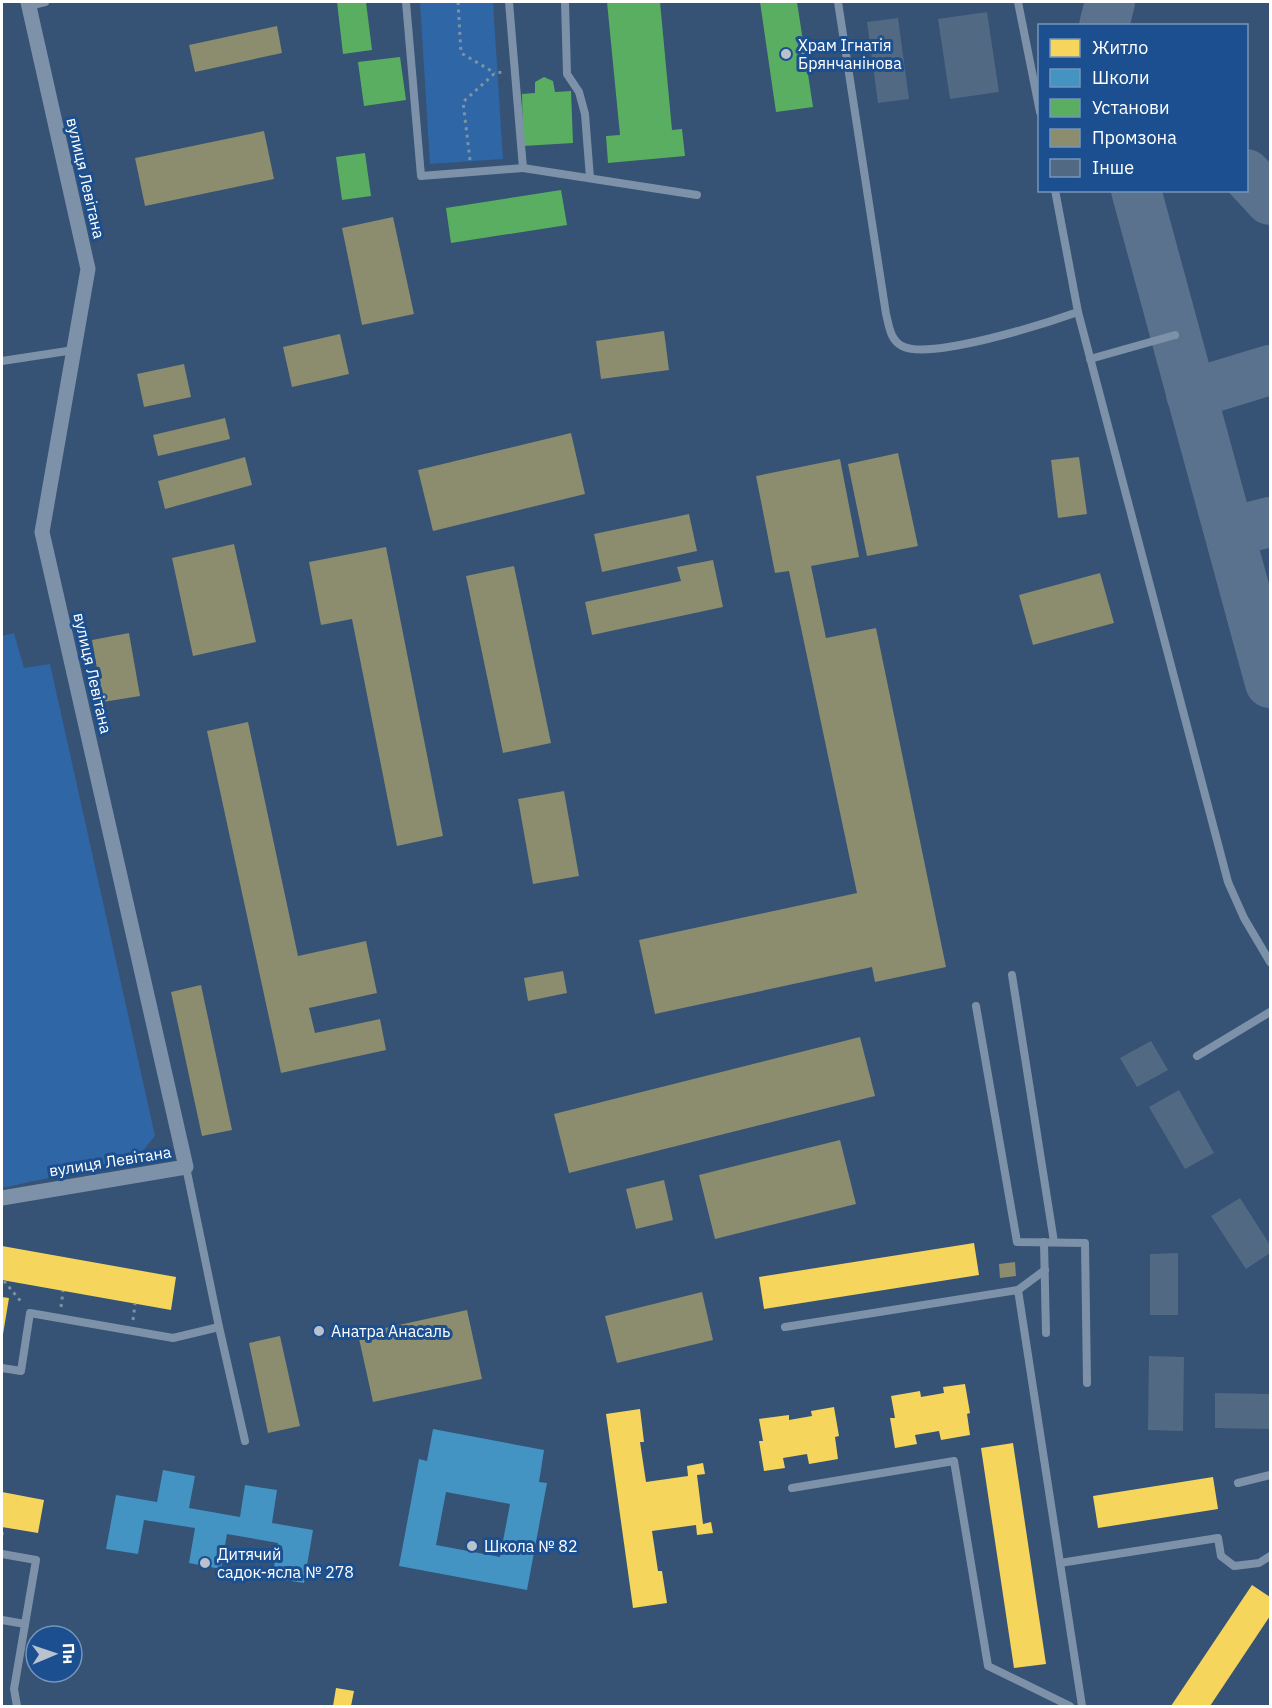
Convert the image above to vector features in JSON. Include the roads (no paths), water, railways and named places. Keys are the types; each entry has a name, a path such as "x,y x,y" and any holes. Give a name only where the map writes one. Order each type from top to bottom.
{"street":[{"name":"вулиця Левітана","path":"2,1198 186,1167 42,532 88,269 29,4"}],"lane":[{"path":"29,4 45,2"},
{"path":"406,2 421,176 523,168 697,195"},
{"path":"509,2 523,168"},
{"path":"565,2 567,74 579,92 585,114 590,178"},
{"path":"838,2 886,314 892,336 902,346 919,351 941,349 1046,324 1078,312"},
{"path":"1018,2 1038,102"},
{"path":"1054,192 1078,312 1228,882 1244,918 1269,956"},
{"path":"1090,359 1175,335"},
{"path":"2,361 74,350"},
{"path":"1012,975 1054,1242"},
{"path":"975,1006 1017,1242 1084,1243 1087,1383"},
{"path":"1197,1056 1270,1012"},
{"path":"186,1167 244,1441"},
{"path":"1044,1242 1046,1333"},
{"path":"785,1327 1018,1290 1045,1270"},
{"path":"1018,1290 1082,1707"},
{"path":"2,1368 21,1371 30,1312 173,1338 219,1327"},
{"path":"792,1488 954,1461 988,1666 1070,1707"},
{"path":"1238,1483 1270,1475"},
{"path":"1060,1563 1218,1538 1221,1556 1234,1566 1259,1563 1270,1556"},
{"path":"2,1554 36,1560 25,1624 2,1620"},
{"path":"17,1707 14,1689 24,1630"}],"place":[{"name":"Храм Ігнатія Брянчанінова","path":"786,54"},
{"name":"Анатра Анасаль","path":"319,1331"},
{"name":"Школа № 82","path":"472,1546"},
{"name":"Дитячий садок-ясла № 278","path":"205,1563"}]}
